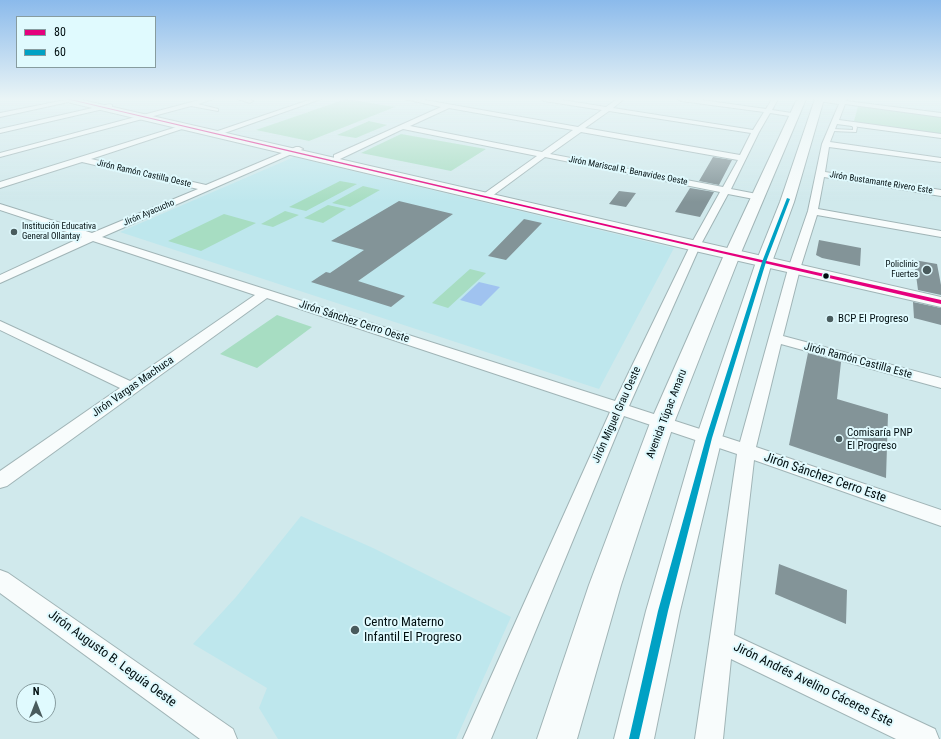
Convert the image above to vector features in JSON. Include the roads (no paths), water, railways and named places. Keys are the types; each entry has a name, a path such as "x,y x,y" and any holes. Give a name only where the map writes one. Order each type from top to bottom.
{"highway":[{"name":"Avenida Túpac Amaru","path":"557,739 605,585 662,423 734,251 788,133"},
{"path":"634,739 663,611 709,438 765,258 787,202 808,133"}],"main road":[{"path":"223,133 795,265 941,302"},
{"path":"295,150 337,157 481,193"},
{"path":"795,265 941,292"}],"street":[{"path":"0,155 78,133"},
{"path":"0,185 160,133"},
{"path":"337,157 389,133"},
{"name":"Jirón Mariscal R. Benavides Oeste","path":"437,133 759,197"},
{"path":"521,160 561,133"},
{"path":"481,193 545,154 574,133"},
{"path":"605,133 743,158"},
{"name":"Jirón Miguel Grau Oeste","path":"477,739 619,409 697,243 724,190 743,158 754,133"},
{"path":"709,739 746,451 795,265 813,211 826,144 831,133"},
{"path":"922,133 941,136"},
{"path":"826,144 941,160"},
{"path":"0,150 9,152"},
{"name":"Jirón Ayacucho","path":"0,279 92,237 295,150"},
{"name":"Jirón Ramón Castilla Oeste","path":"96,154 220,182"},
{"name":"Jirón Ramón Castilla Oeste","path":"81,159 206,188"},
{"name":"Jirón Bustamante Rivero Este","path":"821,174 941,193"},
{"name":"Jirón Sánchez Cerro Oeste","path":"0,206 709,438"},
{"path":"813,211 941,234"},
{"name":"Jirón Vargas Machuca","path":"0,481 266,293"},
{"path":"0,325 132,388"},
{"name":"Jirón Ramón Castilla Este","path":"776,338 941,383"},
{"name":"Jirón Sánchez Cerro Este","path":"709,438 941,518"},
{"name":"Jirón Augusto B. Leguía Oeste","path":"3,588 223,739"},
{"name":"Jirón Andrés Avelino Cáceres Este","path":"722,642 925,739"}],"water":[{"path":"479,282 500,287 481,306 460,300"}],"place":[{"name":"Institución Educativa General Ollantay","path":"14,232"},
{"name":"Policlinic Fuertes","path":"927,270"},
{"name":"BCP El Progreso","path":"830,319"},
{"name":"Comisaría PNP El Progreso","path":"839,439"},
{"name":"Centro Materno Infantil El Progreso","path":"355,630"}]}
